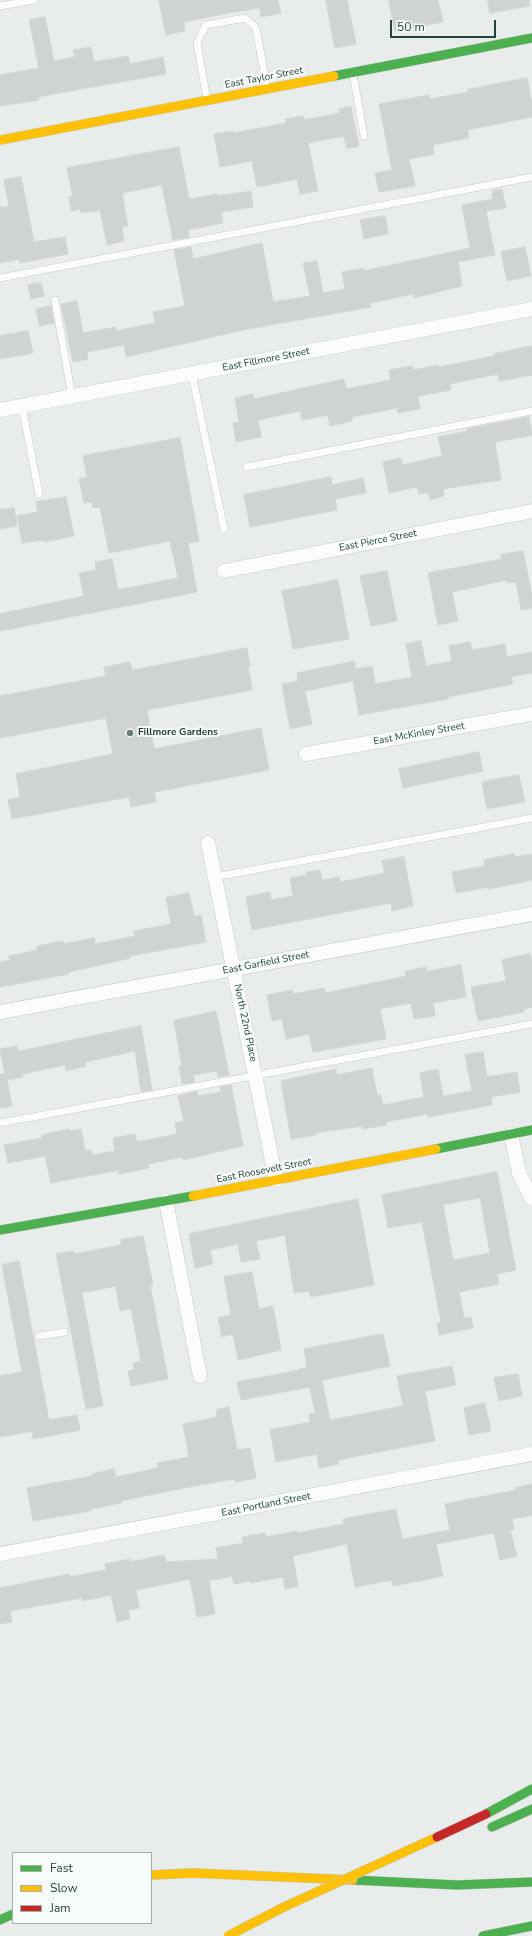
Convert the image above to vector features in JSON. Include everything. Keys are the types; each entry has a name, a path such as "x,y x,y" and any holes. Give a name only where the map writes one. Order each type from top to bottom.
{"main road":[{"name":"East Taylor Street","path":"0,140 532,38"},
{"name":"East Roosevelt Street","path":"0,1230 166,1201 532,1130"},
{"path":"228,1936 284,1907 486,1814 532,1789"},
{"path":"489,1828 532,1809"},
{"path":"355,1888 391,1872"},
{"path":"152,1875 193,1873 457,1885 532,1882"},
{"path":"239,1936 275,1922"},
{"path":"483,1936 532,1926"}],"street":[{"name":"East Fillmore Street","path":"0,410 532,309"},
{"name":"East Pierce Street","path":"224,571 532,511"},
{"name":"East McKinley Street","path":"306,754 532,714"},
{"name":"North 22nd Place","path":"208,842 276,1180"},
{"name":"East Garfield Street","path":"0,1012 532,914"},
{"path":"511,1134 519,1173 532,1199"},
{"path":"166,1201 200,1376"},
{"name":"East Portland Street","path":"0,1554 532,1454"}],"lane":[{"path":"0,6 34,0"},
{"path":"207,100 197,43 206,25 245,18 256,28 267,88"},
{"path":"352,72 364,136"},
{"path":"0,278 532,177"},
{"path":"55,300 72,396"},
{"path":"192,374 224,529"},
{"path":"22,406 40,494"},
{"path":"247,467 532,411"},
{"path":"215,877 532,818"},
{"path":"0,1124 532,1024"},
{"path":"39,1336 65,1332"}],"building":[{"path":"159,0 278,0 281,13 261,17 260,8 228,13 184,22 185,31 166,35"},
{"path":"326,0 347,0 356,44 335,48"},
{"path":"389,0 438,0 443,22 395,31"},
{"path":"488,0 529,0 529,6 490,13"},
{"path":"45,17 54,61 75,57 73,50 91,47 94,62 128,56 130,64 163,57 166,74 38,97 39,100 0,106 0,75 39,68 29,20"},
{"path":"527,78 532,104 532,117 467,130 469,138 433,145 434,154 409,159 415,186 379,192 375,173 392,170 379,104 429,95 430,99"},
{"path":"351,107 359,146 347,149 344,136 308,143 318,191 300,194 297,179 257,187 252,161 220,167 214,134 233,131 234,133 286,123 285,119 303,116 304,120 340,113 339,109"},
{"path":"179,147 189,199 217,194 218,196 251,191 253,207 221,212 223,223 188,230 189,237 173,240 162,185 122,193 128,226 122,227 124,241 107,245 100,210 81,213 80,209 71,211 69,197 73,197 67,168"},
{"path":"21,177 34,242 65,237 68,254 20,263 19,259 0,263 0,207 9,207 4,180"},
{"path":"502,189 506,208 486,211 495,255 458,262 462,286 414,298 413,294 370,303 371,307 243,330 126,357 124,345 87,352 88,359 73,362 61,304 77,301 83,333 116,327 116,331 155,323 153,312 185,306 174,250 191,247 193,259 262,243 273,302 310,296 303,263 317,261 323,293 345,289 342,272 364,268 364,271 470,248 462,205 493,199 492,191"},
{"path":"385,216 388,234 364,239 360,220"},
{"path":"525,247 531,276 507,281 501,252"},
{"path":"41,283 44,296 31,299 28,285"},
{"path":"51,306 54,323 39,326 36,309"},
{"path":"28,331 33,353 0,359 0,336"},
{"path":"532,346 532,375 499,381 498,374 450,384 451,390 418,396 420,409 398,413 397,408 352,417 352,421 330,426 328,415 302,420 300,411 258,420 261,437 236,442 233,423 239,422 235,398 253,394 254,399 344,379 346,389 391,380 389,370 412,366 413,370 438,365 439,367 494,356 494,354"},
{"path":"529,417 532,435 496,442 495,444 501,480 443,489 444,496 430,500 428,492 419,494 417,487 389,493 383,462 401,458 403,465 442,456 438,437 468,431 467,429"},
{"path":"180,438 199,541 188,543 197,592 0,631 0,614 84,596 79,573 96,570 95,562 112,559 118,590 178,578 170,541 109,553 100,507 93,508 92,502 84,503 79,479 87,477 83,456"},
{"path":"331,477 332,485 363,478 366,493 335,499 337,510 250,527 244,495"},
{"path":"66,497 74,536 44,542 43,540 22,543 17,516 38,512 36,502"},
{"path":"14,508 17,526 0,529 0,510"},
{"path":"523,551 532,596 532,608 521,610 516,582 507,583 506,580 452,592 458,621 438,625 428,573 502,559 501,555"},
{"path":"387,571 397,621 371,626 360,576"},
{"path":"338,580 349,639 293,649 282,591"},
{"path":"421,641 426,666 452,661 449,646 470,642 472,650 505,644 507,657 532,652 532,673 511,677 513,684 448,697 448,699 359,715 353,681 305,691 312,724 290,729 282,684 298,681 297,673 354,661 356,669 372,666 375,684 412,677 406,644"},
{"name":"Fillmore Gardens","path":"247,648 252,690 147,710 154,749 261,728 269,770 154,792 156,802 131,807 129,797 12,819 8,800 20,797 16,774 113,754 106,718 0,738 0,696 106,676 104,667 130,662 132,670"},
{"path":"479,752 483,771 403,788 399,769"},
{"path":"519,775 525,802 487,809 482,782"},
{"path":"514,854 515,857 532,854 532,880 489,889 489,887 456,893 452,872 485,866 484,860"},
{"path":"404,857 413,906 392,911 391,903 252,930 246,897 270,892 271,900 293,896 290,878 307,875 306,872 320,870 322,880 339,877 340,882 385,873 382,861"},
{"path":"189,893 194,916 201,915 206,942 130,956 131,958 69,972 69,974 0,987 0,962 10,960 9,956 37,950 37,946 63,941 64,944 94,938 95,944 135,936 134,931 171,924 166,898"},
{"path":"530,954 532,961 532,1007 524,1009 524,1012 478,1021 471,987 506,981 502,960"},
{"path":"461,965 466,997 433,1003 435,1016 414,1019 411,1003 380,1009 386,1039 313,1052 309,1034 286,1039 282,1019 272,1021 267,995 292,990 293,994 324,988 325,993 406,976 405,971 426,967 427,971"},
{"path":"216,1011 229,1075 218,1077 217,1071 193,1075 195,1082 182,1084 179,1066 182,1066 174,1021"},
{"path":"141,1026 152,1090 141,1092 135,1051 85,1062 86,1066 66,1071 65,1065 22,1074 23,1077 7,1080 12,1106 0,1108 0,1074 5,1074 0,1049 17,1046 18,1051"},
{"path":"483,1052 487,1077 517,1072 520,1092 491,1097 492,1105 428,1117 427,1114 386,1122 387,1125 363,1129 363,1126 315,1133 316,1135 291,1139 281,1081 336,1069 337,1075 372,1068 377,1095 381,1095 383,1105 424,1097 420,1073 438,1069 443,1096 472,1091 465,1055"},
{"path":"231,1085 243,1146 183,1160 182,1157 148,1164 149,1168 119,1174 119,1170 51,1183 45,1156 8,1163 4,1145 42,1138 42,1135 69,1129 69,1131 81,1129 85,1151 91,1150 92,1155 115,1151 113,1138 135,1134 137,1142 177,1134 175,1123 184,1121 178,1096 197,1091 198,1096 221,1092 220,1087"},
{"path":"497,1172 516,1270 497,1274 499,1284 459,1292 464,1318 471,1317 473,1328 439,1335 437,1323 441,1322 422,1222 388,1228 382,1195","holes":["480,1198 490,1253 453,1260 443,1205"]},
{"path":"358,1199 374,1285 311,1297 309,1291 294,1293 285,1235 256,1241 260,1259 241,1262 238,1244 210,1250 213,1264 195,1268 189,1234"},
{"path":"143,1236 153,1285 150,1285 168,1379 131,1386 128,1371 134,1370 133,1363 141,1361 131,1309 120,1311 116,1286 82,1293 103,1406 86,1409 56,1254 73,1251 74,1254 121,1245 121,1240"},
{"path":"19,1261 49,1420 77,1415 80,1430 33,1439 32,1431 0,1437 0,1376 22,1372 2,1265"},
{"path":"252,1272 259,1309 273,1306 281,1350 238,1360 233,1334 222,1337 218,1318 231,1315 224,1277"},
{"path":"383,1334 390,1366 322,1380 330,1420 403,1406 397,1376 452,1366 456,1385 425,1391 435,1441 338,1460 339,1464 319,1468 317,1454 276,1462 270,1430 310,1422 309,1414 315,1413 310,1387 241,1400 237,1382 300,1370 299,1369 307,1367 304,1349"},
{"path":"518,1374 522,1396 499,1401 494,1378"},
{"path":"485,1403 491,1431 469,1435 464,1408"},
{"path":"229,1407 237,1450 250,1448 256,1478 236,1482 235,1479 194,1486 121,1501 121,1503 91,1509 91,1511 33,1521 27,1488 92,1476 92,1474 114,1469 116,1477 158,1468 157,1463 189,1457 183,1424 217,1417 216,1410"},
{"path":"532,1484 532,1515 512,1519 514,1529 510,1530 517,1556 500,1560 494,1533 436,1544 443,1576 393,1586 392,1580 355,1587 347,1544 293,1556 298,1586 285,1589 283,1577 251,1583 251,1581 234,1584 232,1576 209,1581 215,1614 197,1617 190,1579 136,1590 139,1608 128,1610 130,1619 117,1622 111,1595 83,1601 82,1598 10,1611 12,1622 0,1624 0,1588 69,1574 69,1577 106,1570 105,1564 130,1559 130,1562 164,1555 166,1562 218,1559 216,1548 243,1543 242,1537 265,1533 266,1537 297,1531 297,1533 344,1524 343,1519 396,1509 402,1539 450,1530 445,1504 516,1490 515,1488"}],"traffic: fast":[{"path":"334,76 532,38"},
{"path":"436,1149 532,1130"},
{"path":"0,1230 193,1196"},
{"path":"486,1814 532,1789"},
{"path":"492,1827 532,1809"},
{"path":"353,1880 457,1885 532,1882"},
{"path":"0,1920 12,1914"},
{"path":"483,1936 532,1926"}],"traffic: slow":[{"path":"0,140 334,76"},
{"path":"193,1196 436,1149"},
{"path":"228,1936 284,1907 437,1837"},
{"path":"152,1875 193,1873 353,1880"}],"traffic: jam":[{"path":"437,1837 486,1814"}],"place":[{"name":"Fillmore Gardens","path":"130,733"}]}
